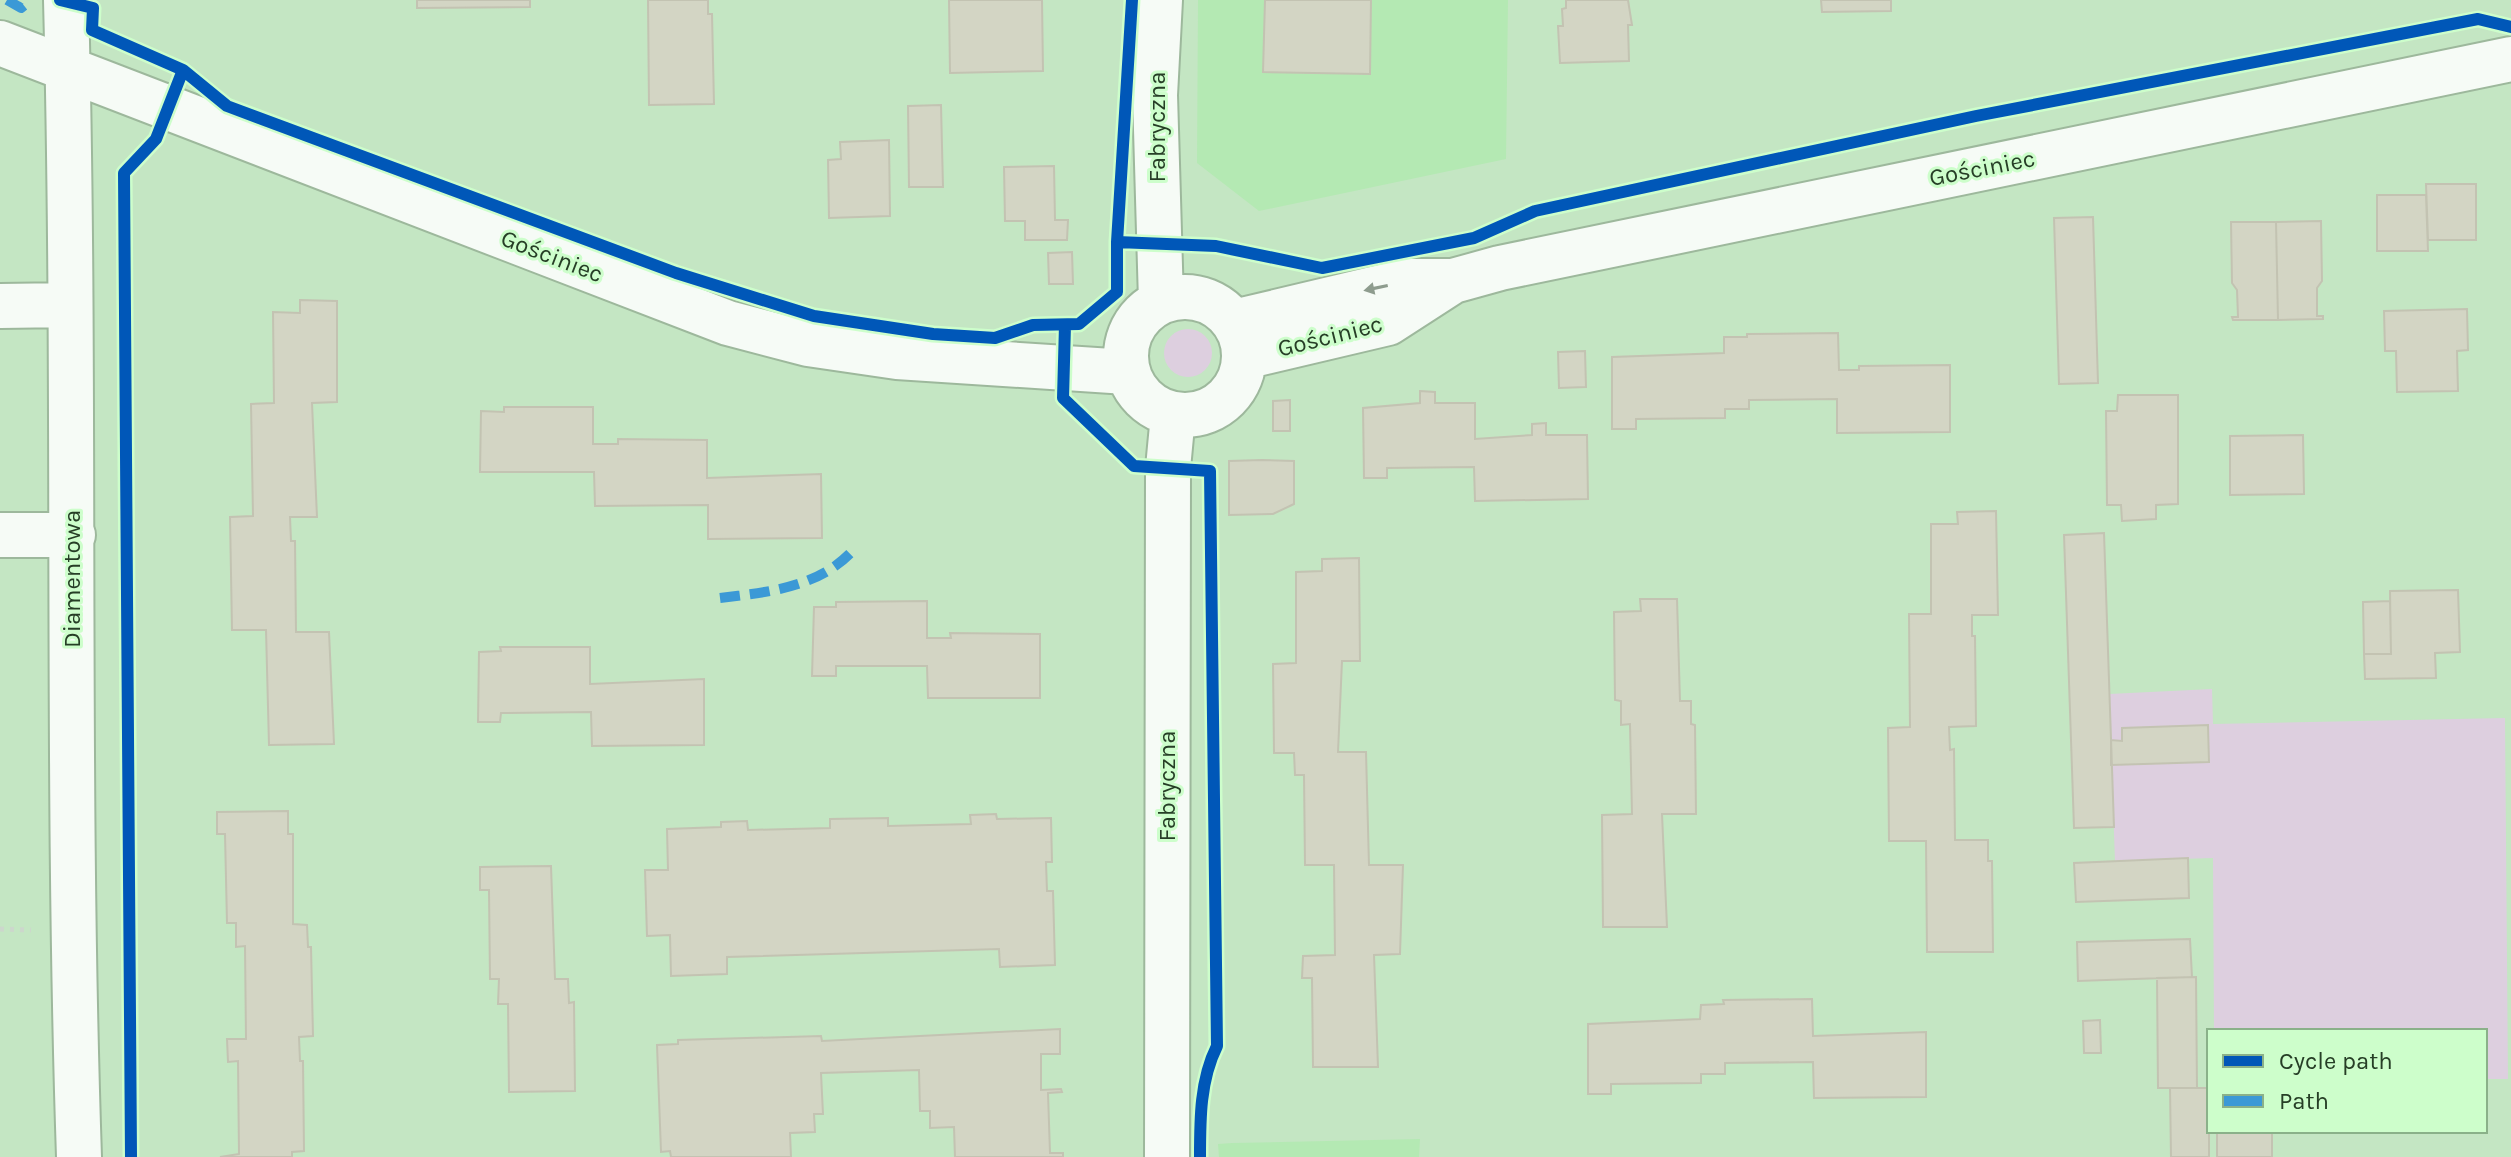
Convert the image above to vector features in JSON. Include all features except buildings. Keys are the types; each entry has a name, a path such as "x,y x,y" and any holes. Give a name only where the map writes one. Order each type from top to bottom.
{"street":[{"name":"Diamentowa","path":"66,0 73,535 71,938 79,1157"},
{"name":"Fabryczna","path":"1160,0 1155,95 1161,301"},
{"name":"Gościniec","path":"0,43 728,323 808,344 897,357 1127,372"},
{"name":"Gościniec","path":"1239,339 1388,323 1453,281 1500,268 2511,59"},
{"path":"1181,296 1201,298 1219,307 1239,339 1238,382 1223,402 1190,416 1173,415 1153,406 1137,392 1127,372 1127,338 1135,322 1161,301 1181,296"},
{"path":"0,306 70,305"},
{"name":"Fabryczna","path":"1167,1157 1168,468 1173,415"},
{"path":"0,535 73,535"}],"path":[{"path":"0,929 40,930"}],"shaded area":[{"path":"1198,0 1508,0 1506,159 1259,211 1197,163"},
{"path":"1188,329 1205,336 1212,353 1205,370 1188,377 1171,370 1164,353 1171,336"},
{"path":"2212,689 2213,724 2505,718 2508,1079 2487,1079 2487,1029 2214,1029 2213,858 2115,861 2109,694"},
{"path":"1420,1139 1419,1157 1219,1157 1218,1144 1232,1143"}],"marked path":[{"path":"7,0 21,8 31,0"},
{"path":"720,598 776,590 811,579 827,571 856,547"}],"cycle path":[{"path":"60,0 93,8 92,30 183,70 227,106 676,273 814,316 933,334 995,338 1033,325 1079,324 1117,292 1117,242 1216,246 1322,268 1474,238 1535,211 1976,116 2478,19 2511,27"},
{"path":"1117,242 1132,0"},
{"path":"131,1157 124,173 156,139 183,70"},
{"path":"1065,325 1063,398 1134,466 1210,471 1217,1046 1204,1086 1200,1157"}]}
